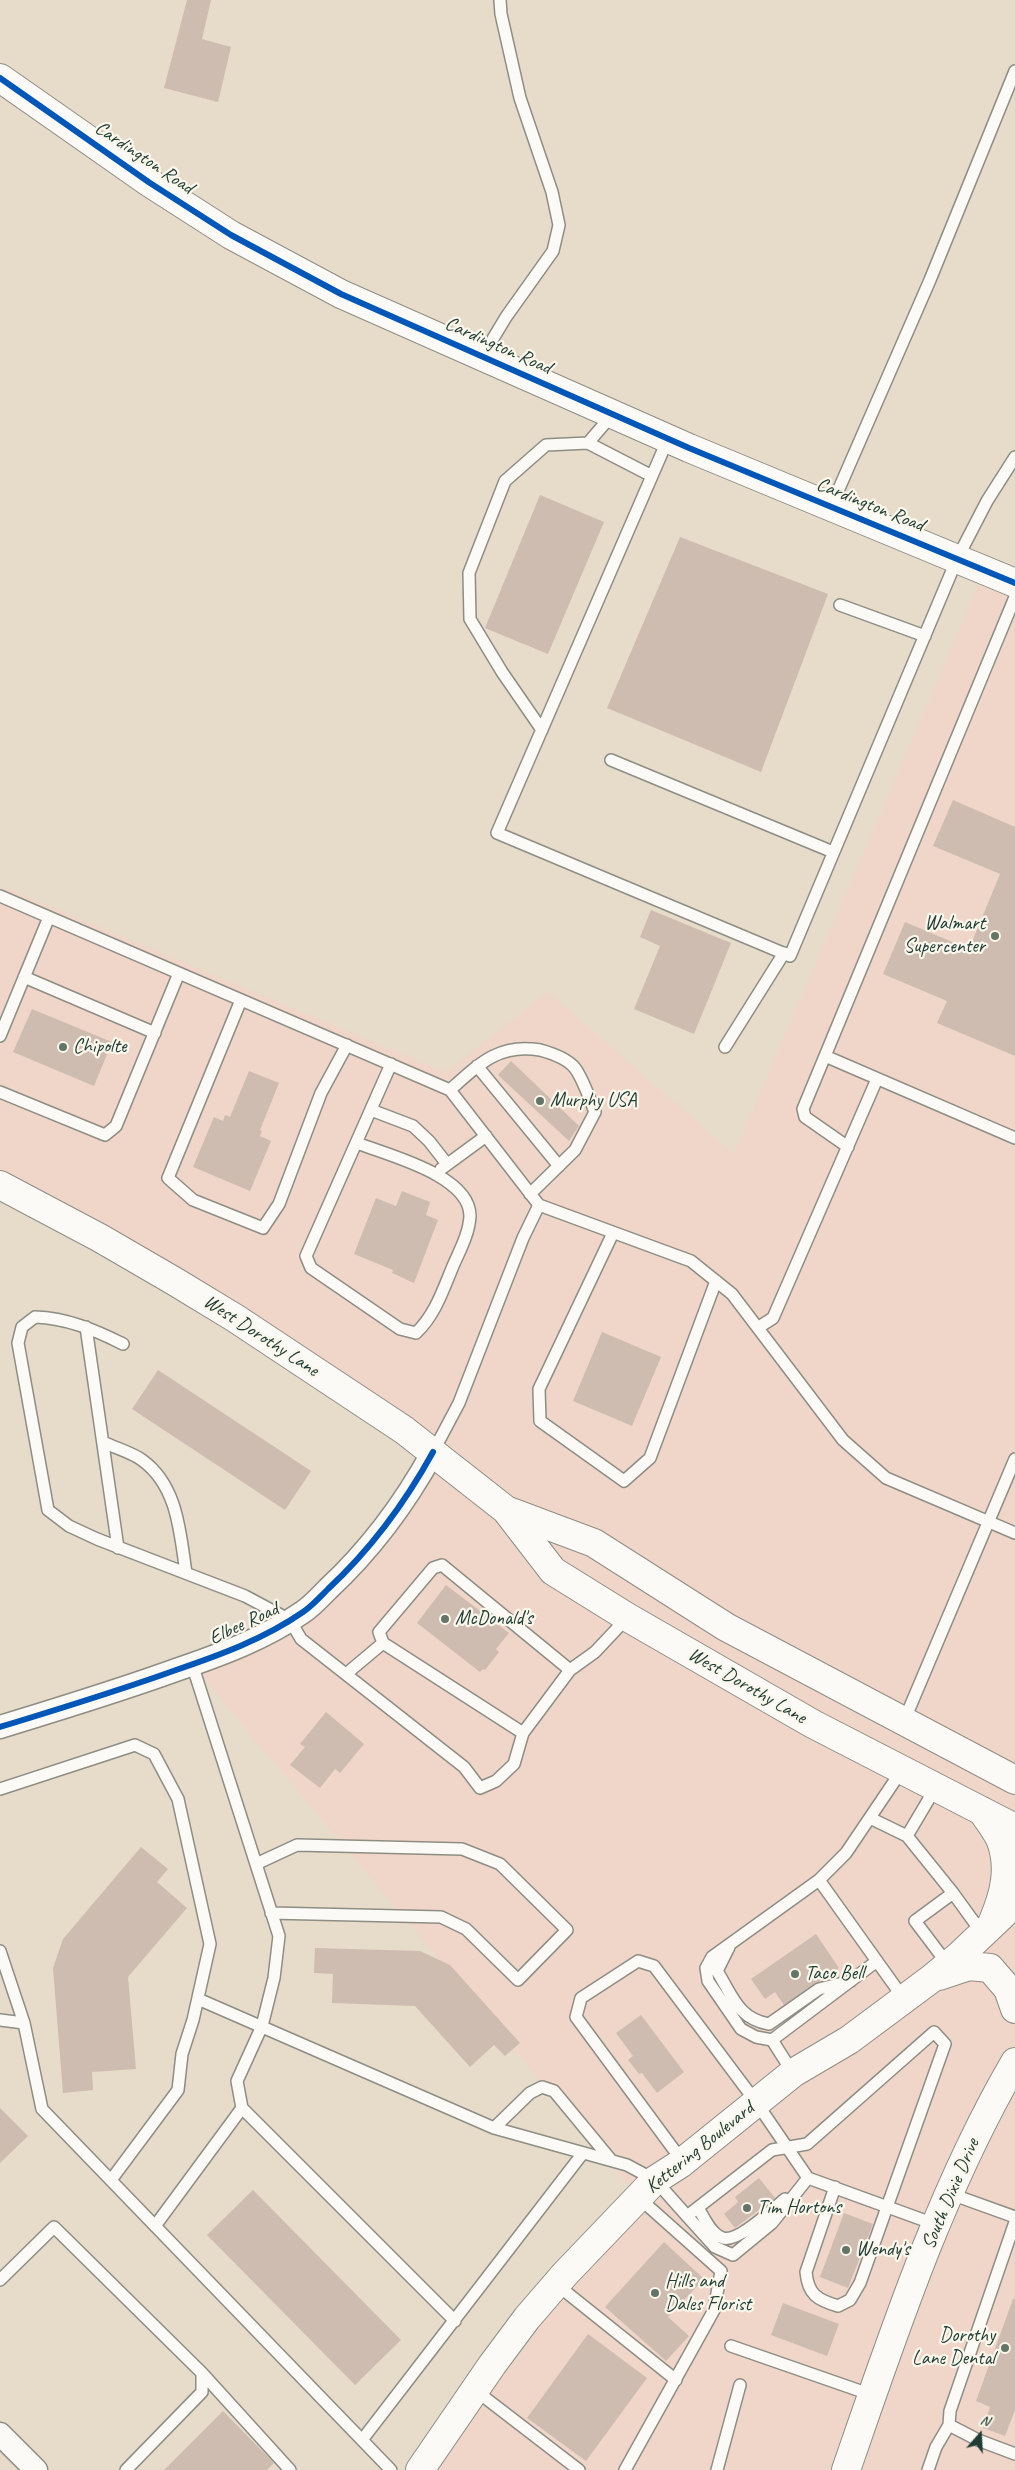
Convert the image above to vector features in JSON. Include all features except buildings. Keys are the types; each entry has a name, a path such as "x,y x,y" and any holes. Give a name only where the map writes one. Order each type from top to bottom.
{"main road":[{"name":"Cardington Road","path":"0,78 150,183 231,235 341,294 668,439 1015,583"},
{"name":"West Dorothy Lane","path":"0,1184 100,1238 235,1318 404,1430 506,1510 553,1571 627,1617 813,1724 1015,1828"},
{"name":"West Dorothy Lane","path":"506,1510 594,1543 726,1627 1015,1780"},
{"path":"982,1811 1001,1840 1005,1860 1006,1883 1003,1897 987,1930"},
{"name":"Kettering Boulevard","path":"420,2470 527,2318 556,2284 647,2189 793,2073 849,2040 944,1971 1015,1903"},
{"path":"944,1971 969,1966 990,1968 1008,1989 1015,2009"},
{"name":"South Dixie Drive","path":"846,2470 872,2395 937,2225 983,2121 1015,2062"}],"street":[{"name":"Elbee Road","path":"0,1728 232,1650 290,1620 304,1611 348,1570 377,1538 412,1489 433,1452"},
{"path":"0,2434 36,2470"}],"lane":[{"path":"482,357 506,317 553,251 558,225 552,192 520,98 501,14 500,0"},
{"path":"831,507 930,280 970,176 1015,71"},
{"path":"588,443 612,414"},
{"path":"668,439 497,833 790,956 957,559 987,501 1015,457"},
{"path":"542,730 502,672 470,619 468,573 504,481 546,445 588,443 652,476"},
{"path":"848,1147 805,1116 802,1108 1015,597"},
{"path":"840,605 925,636"},
{"path":"611,760 834,852"},
{"path":"0,896 450,1090 539,1206 691,1261 732,1294 759,1327 843,1440 886,1478 1015,1533"},
{"path":"0,1036 49,917"},
{"path":"724,1047 784,954"},
{"path":"0,1092 105,1136 116,1126 180,973"},
{"path":"24,977 155,1033"},
{"path":"241,1000 168,1178 193,1200 263,1228 279,1204 321,1093 347,1045"},
{"path":"450,1090 478,1066 500,1051 527,1048 551,1053 574,1067 595,1112 575,1150 530,1194"},
{"path":"825,1056 1015,1138"},
{"path":"356,1143 435,1173 461,1192 470,1214 468,1233 428,1321 416,1333 400,1329 311,1268 306,1256 356,1143 371,1110 391,1064"},
{"path":"478,1066 559,1166"},
{"path":"759,1327 773,1318 877,1079"},
{"path":"371,1110 413,1126 429,1141 447,1164"},
{"path":"435,1173 486,1136"},
{"path":"433,1452 460,1403 523,1238 539,1206"},
{"path":"613,1232 539,1390 540,1422 624,1481 650,1458 716,1281"},
{"path":"123,1344 86,1327 53,1317 35,1317 22,1327 18,1343 48,1510 69,1526 118,1548 245,1596 290,1620 301,1639 464,1767 480,1788 496,1781 514,1764 523,1734 570,1670 595,1652 627,1617"},
{"path":"86,1327 118,1548"},
{"path":"103,1442 142,1460 164,1483 177,1512 186,1573"},
{"path":"904,1721 1015,1459"},
{"path":"523,1734 383,1643 380,1632 433,1568 442,1566 570,1670"},
{"path":"346,1674 383,1643"},
{"path":"192,1664 279,1936 274,1978 262,2026 237,2081 242,2108 454,2322"},
{"path":"0,1790 135,1746 154,1754 178,1799 210,1944 198,1999 182,2054 178,2090 110,2180"},
{"path":"793,2073 772,2040 756,2037 741,2029 708,1981 706,1968 712,1957 819,1880 846,1853 902,1770"},
{"path":"907,1836 936,1787"},
{"path":"870,1818 907,1836 953,1893 987,1930"},
{"path":"256,1864 297,1845 462,1849 500,1864 567,1930 518,1980 466,1929 440,1917 271,1913"},
{"path":"819,1880 904,1999"},
{"path":"944,1971 915,1921 953,1893"},
{"path":"733,1942 716,1971 742,2012 754,2022 769,2024 820,1989 851,1981"},
{"path":"0,1951 24,2023 42,2109 391,2470"},
{"path":"683,2162 576,2017 581,1998 638,1961 654,1966 756,2102 808,2178 937,2225"},
{"path":"772,2040 877,1961"},
{"path":"198,1999 494,2128 628,2165 647,2189 721,2271 714,2310 626,2470"},
{"path":"0,2020 24,2023"},
{"path":"687,2216 772,2150 807,2144 934,2032 945,2044 860,2283 850,2300 838,2306 821,2301 807,2286 806,2272 835,2187"},
{"path":"494,2128 530,2093 542,2087 554,2091 611,2160"},
{"path":"155,2226 242,2108"},
{"path":"362,2440 582,2153"},
{"path":"647,2189 687,2216 715,2247 733,2255 772,2223 808,2178"},
{"path":"698,2208 713,2231 723,2238 736,2237 800,2187"},
{"path":"951,2194 1015,2217"},
{"path":"928,2470 936,2447 949,2425 950,2411 1015,2222"},
{"path":"0,2280 54,2227 202,2373 290,2470"},
{"path":"556,2284 676,2380"},
{"path":"731,2346 872,2395"},
{"path":"126,2470 202,2392 202,2373"},
{"path":"717,2470 740,2385"},
{"path":"475,2390 579,2470"},
{"path":"949,2425 978,2440 1015,2454"}],"shaded area":[{"path":"985,570 1015,584 1015,2470 421,2470 639,2198 192,1664 290,1620 432,1452 0,1189 0,901 6,888 446,1072 548,992 734,1154"}],"cycle path":[{"path":"0,78 150,183 231,235 341,294 689,448 1015,583"},
{"path":"0,1727 110,1693 209,1658 241,1646 288,1622 316,1601 373,1542 399,1507 433,1452"}],"place":[{"name":"Walmart Supercenter","path":"995,936"},
{"name":"Chipolte","path":"63,1047"},
{"name":"Murphy USA","path":"540,1101"},
{"name":"McDonald's","path":"445,1619"},
{"name":"Taco Bell","path":"795,1974"},
{"name":"Tim Hortons","path":"747,2208"},
{"name":"Wendy's","path":"846,2250"},
{"name":"Hills and Dales Florist","path":"655,2293"},
{"name":"Dorothy Lane Dental","path":"1005,2348"}]}
